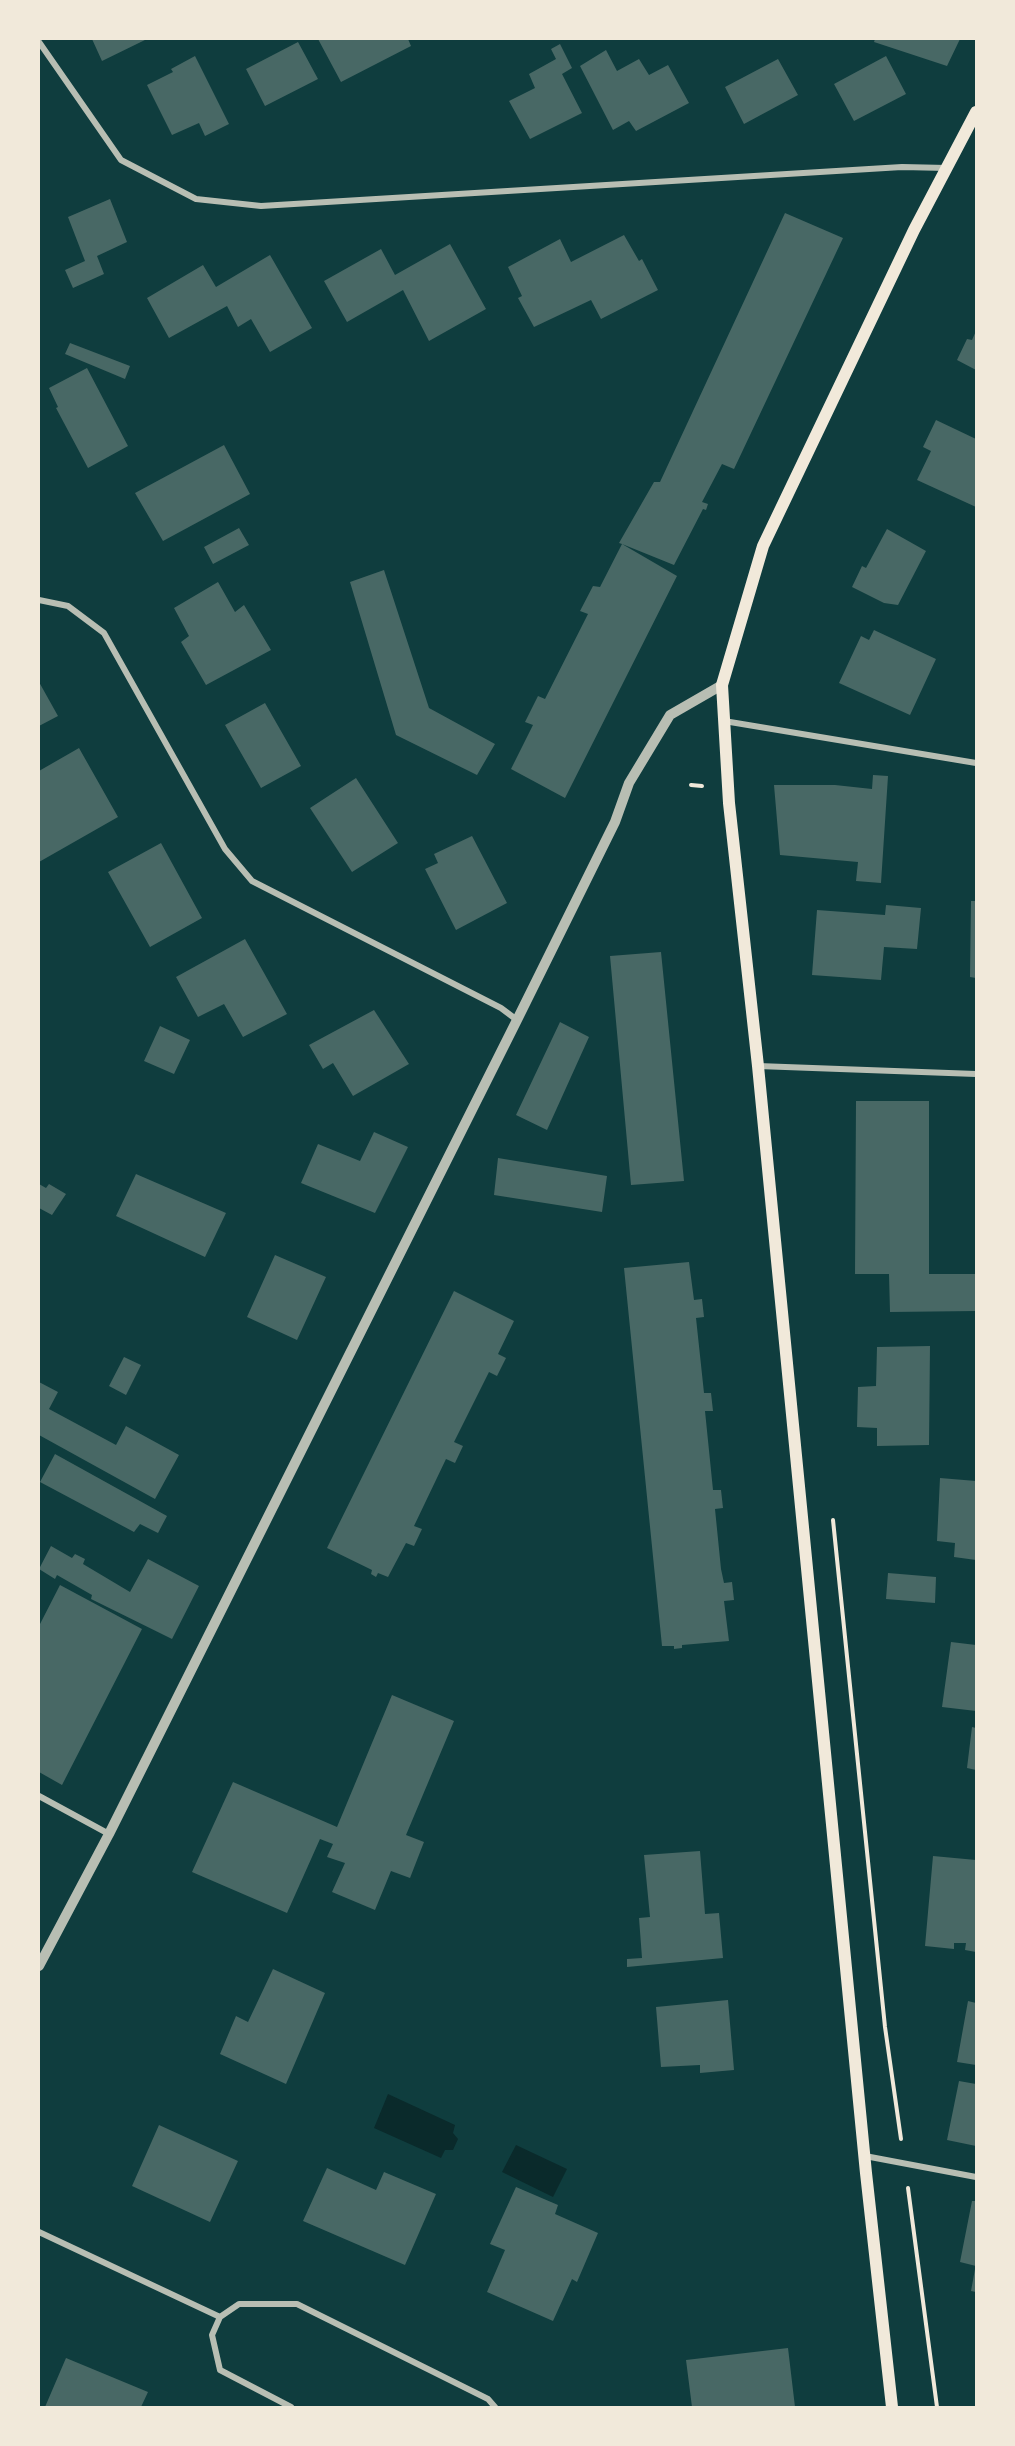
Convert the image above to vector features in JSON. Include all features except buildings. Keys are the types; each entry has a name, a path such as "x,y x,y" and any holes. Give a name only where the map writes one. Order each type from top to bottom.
{"main road":[{"path":"892,2407 864,2156 758,1066 729,804 722,685 763,546 914,230 976,112"}],"street":[{"path":"39,42 121,160 196,199 261,206 902,166 948,168"},
{"path":"39,600 68,606 104,633 225,849 252,881 501,1008 517,1020"},
{"path":"39,1966 109,1834 517,1020 615,822 629,783 670,715 722,685"},
{"path":"724,721 976,763"},
{"path":"758,1066 976,1074"},
{"path":"39,1796 109,1834"},
{"path":"864,2156 976,2177"},
{"path":"39,2232 220,2317"},
{"path":"291,2407 220,2370 212,2335 220,2317 239,2304 297,2304 488,2399 495,2407"}],"path":[{"path":"833,1517 885,2027 937,2407"}],"water":[{"path":"388,2094 455,2125 453,2133 458,2139 453,2150 445,2150 441,2158 374,2128"},
{"path":"516,2145 567,2169 553,2197 502,2172"}]}
